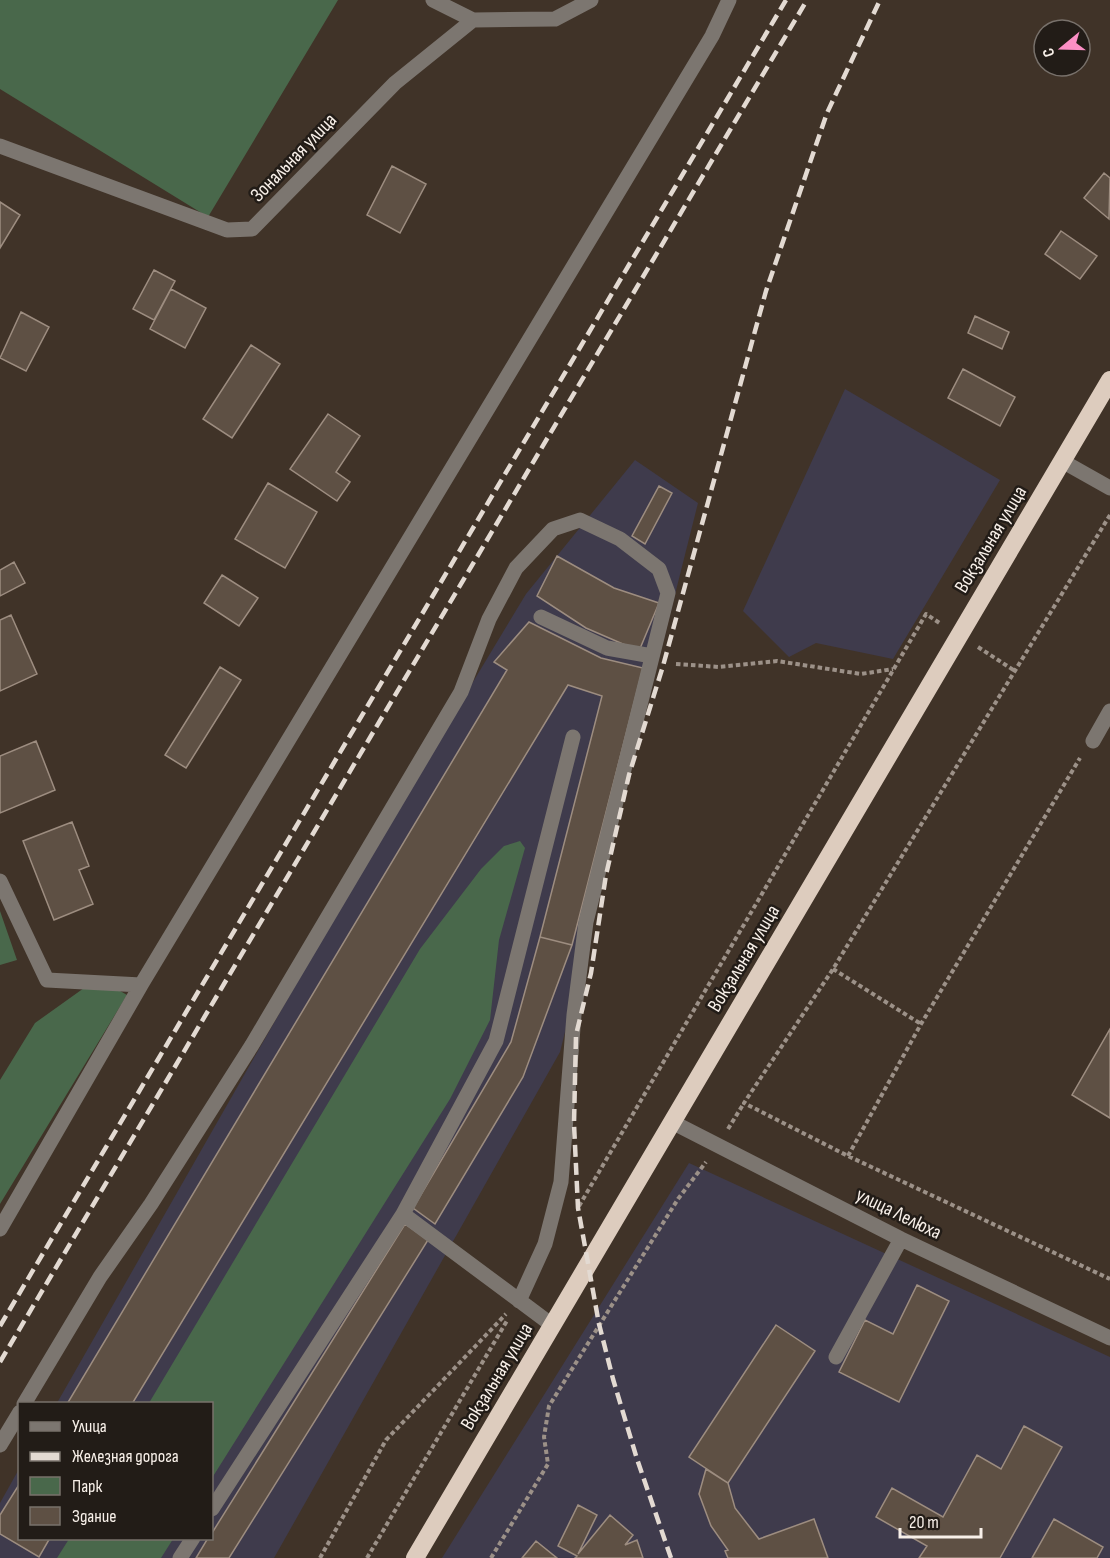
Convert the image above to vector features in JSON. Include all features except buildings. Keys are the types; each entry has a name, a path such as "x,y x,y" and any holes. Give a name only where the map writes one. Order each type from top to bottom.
{"highway":[{"name":"Вокзальная улица","path":"415,1558 1110,380"}],"street":[{"path":"433,0 473,20 555,19 591,0"},
{"path":"0,1229 141,985 712,36 729,0"},
{"name":"Зональная улица","path":"0,146 227,230 252,230 395,83 473,20"},
{"path":"1062,461 1110,488"},
{"path":"25,1402 100,1277 151,1204 252,1045 461,692 489,619 516,568 553,529 580,520 620,538 659,569 668,593 586,922 573,1026 561,1182 545,1244 519,1301"},
{"path":"541,617 607,648 652,656"},
{"path":"1093,741 1110,711"},
{"path":"213,1507 403,1214 496,1041 573,737"},
{"path":"0,881 47,980 141,985"},
{"name":"улица Лелюха","path":"672,1122 901,1239 1110,1338"},
{"path":"403,1214 552,1325"},
{"path":"836,1357 901,1239"},
{"path":"0,1445 18,1415"},
{"path":"180,1558 192,1540"}],"path":[{"path":"491,1558 548,1464 544,1437 549,1406 678,1199 718,1146 833,969 1110,515"},
{"path":"578,1208 926,614 1015,671"},
{"path":"676,664 719,667 777,661 861,674 894,669"},
{"path":"848,1156 921,1024 1072,769 1093,741"},
{"path":"833,969 921,1024"},
{"path":"744,1103 848,1156 1110,1278"},
{"path":"320,1558 386,1440 519,1301"},
{"path":"367,1558 519,1301"}],"shaded area":[{"path":"845,389 1000,480 893,659 816,643 789,657 743,611"},
{"path":"635,460 698,503 560,1052 274,1558 0,1558 0,1503 18,1471 18,1540 213,1540 213,1402 58,1402 388,823 526,594"},
{"path":"689,1163 1110,1357 1110,1558 442,1558"}],"green space":[{"path":"0,0 338,0 208,217 0,89"},
{"path":"520,841 525,848 499,940 490,1020 450,1099 213,1476 213,1402 150,1402 420,949 481,869 504,846"},
{"path":"0,911 17,960 0,965"},
{"path":"98,978 127,995 0,1204 0,1080 35,1023"},
{"path":"68,1540 172,1540 161,1558 57,1558"}],"railway":[{"path":"0,1326 786,0"},
{"path":"0,1362 807,0"},
{"path":"671,1558 637,1459 599,1324 578,1208 574,1124 576,1035 591,973 606,875 629,775 663,666 766,291 827,113 880,0"}]}
